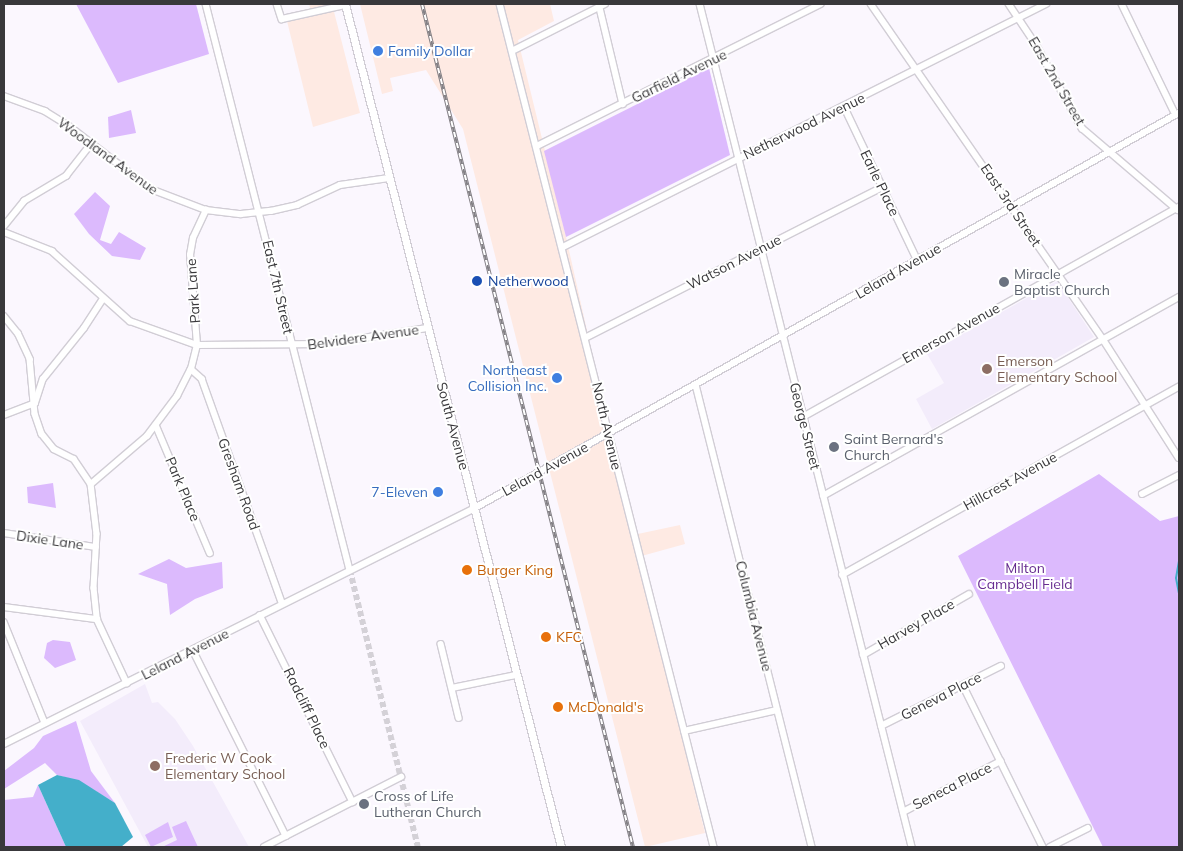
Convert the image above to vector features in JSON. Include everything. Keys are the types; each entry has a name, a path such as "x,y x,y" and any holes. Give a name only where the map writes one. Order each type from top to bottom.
{"main road":[{"name":"South Avenue","path":"345,4 561,847"}],"street":[{"name":"East 7th Street","path":"206,4 350,570"},
{"path":"278,4 282,19 345,4"},
{"name":"North Avenue","path":"500,4 714,847"},
{"name":"George Street","path":"700,4 842,575 912,847"},
{"name":"Garfield Avenue","path":"537,146 820,4"},
{"name":"East 3rd Street","path":"871,4 918,69 1103,339 1147,405 1179,458"},
{"name":"East 2nd Street","path":"1009,4 1020,18 1076,120 1108,153 1178,209"},
{"name":"Netherwood Avenue","path":"563,247 1046,4"},
{"path":"1122,4 1178,114"},
{"path":"512,51 601,5 623,104"},
{"name":"Woodland Avenue","path":"4,96 45,111 69,126 90,145 151,189 206,210 260,212 297,205 340,185 389,178"},
{"name":"Earle Place","path":"844,106 917,259"},
{"name":"Leland Avenue","path":"4,744 193,650 282,603 475,508 1178,114"},
{"path":"4,226 24,201 66,176 90,145"},
{"name":"Watson Avenue","path":"585,338 882,187"},
{"name":"Emerson Avenue","path":"803,417 1178,209"},
{"name":"Park Lane","path":"191,369 196,345 190,255 193,238 206,210"},
{"name":"Belvidere Avenue","path":"4,232 52,251 102,299 130,321 196,345 292,346 427,328"},
{"path":"823,496 1179,298"},
{"path":"35,403 43,379 84,328 102,299"},
{"path":"4,316 27,350 34,378 38,424 47,443 74,459 91,484 96,547 94,588 98,619 127,683"},
{"path":"91,484 130,454 156,425 191,369"},
{"name":"Gresham Road","path":"191,369 202,379 282,603"},
{"name":"Columbia Avenue","path":"696,385 812,847"},
{"name":"Hillcrest Avenue","path":"842,575 1179,387"},
{"path":"4,415 35,403"},
{"name":"Park Place","path":"156,425 210,553"},
{"path":"1142,494 1179,475"},
{"name":"Dixie Lane","path":"4,533 96,547"},
{"name":"Harvey Place","path":"863,654 969,594"},
{"path":"4,607 98,619"},
{"name":"Radcliff Place","path":"260,615 353,802"},
{"path":"4,622 46,723"},
{"path":"441,644 459,718"},
{"path":"193,650 286,836"},
{"name":"Geneva Place","path":"881,726 1001,666"},
{"path":"452,688 516,675"},
{"path":"963,685 1043,847"},
{"path":"684,731 777,710"},
{"name":"Seneca Place","path":"903,812 1000,761"},
{"path":"264,847 401,777"},
{"path":"1050,847 1088,828"}],"shaded area":[{"path":"309,4 332,4 360,113 313,127 286,17 311,11"},
{"path":"360,4 550,4 554,21 518,40 566,237 633,535 680,525 685,544 638,557 705,833 645,847 463,129 426,70 390,78 393,91 382,94"},
{"name":"Emerson Elementary School","path":"1057,281 1094,337 932,429 916,399 944,383 927,354"},
{"name":"Frederic W Cook Elementary School","path":"145,684 152,703 158,702 175,719 193,746 249,847 148,847 80,721"}],"green space":[{"path":"76,4 196,4 209,54 118,83"},
{"path":"709,68 730,155 566,237 544,151"},
{"path":"131,110 136,133 109,138 108,117"},
{"path":"95,192 110,206 100,240 111,244 119,232 146,248 140,260 112,256 89,234 74,214"},
{"name":"Milton Campbell Field","path":"1099,474 1160,521 1179,516 1179,847 1103,847 958,556"},
{"path":"53,483 56,508 28,503 27,487"},
{"path":"169,559 186,568 222,562 223,588 195,599 170,615 167,584 138,574"},
{"path":"53,640 70,642 76,660 55,668 44,658 47,643"},
{"path":"76,721 91,771 115,803 79,781 57,775 45,763 4,789 4,771 34,748 43,736"},
{"path":"38,785 66,847 4,847 4,800 33,797"},
{"path":"186,821 198,847 162,847 177,840 172,827"},
{"path":"168,822 173,837 151,847 145,835"}],"water":[{"path":"57,775 79,780 115,803 133,837 121,847 66,847 38,785"}],"waterway":[{"path":"1179,561 1176,578 1179,593"}],"tunnel":[{"path":"350,570 418,847"}],"railway":[{"path":"422,4 633,847"}],"place":[{"name":"Family Dollar","path":"378,51"},
{"name":"Netherwood","path":"477,281"},
{"name":"Miracle Baptist Church","path":"1004,282"},
{"name":"Emerson Elementary School","path":"987,369"},
{"name":"Northeast Collision Inc.","path":"557,378"},
{"name":"Saint Bernard's Church","path":"834,447"},
{"name":"7-Eleven","path":"438,492"},
{"name":"Burger King","path":"467,570"},
{"name":"KFC","path":"546,637"},
{"name":"McDonald's","path":"558,707"},
{"name":"Frederic W Cook Elementary School","path":"155,766"},
{"name":"Cross of Life Lutheran Church","path":"364,804"}]}
